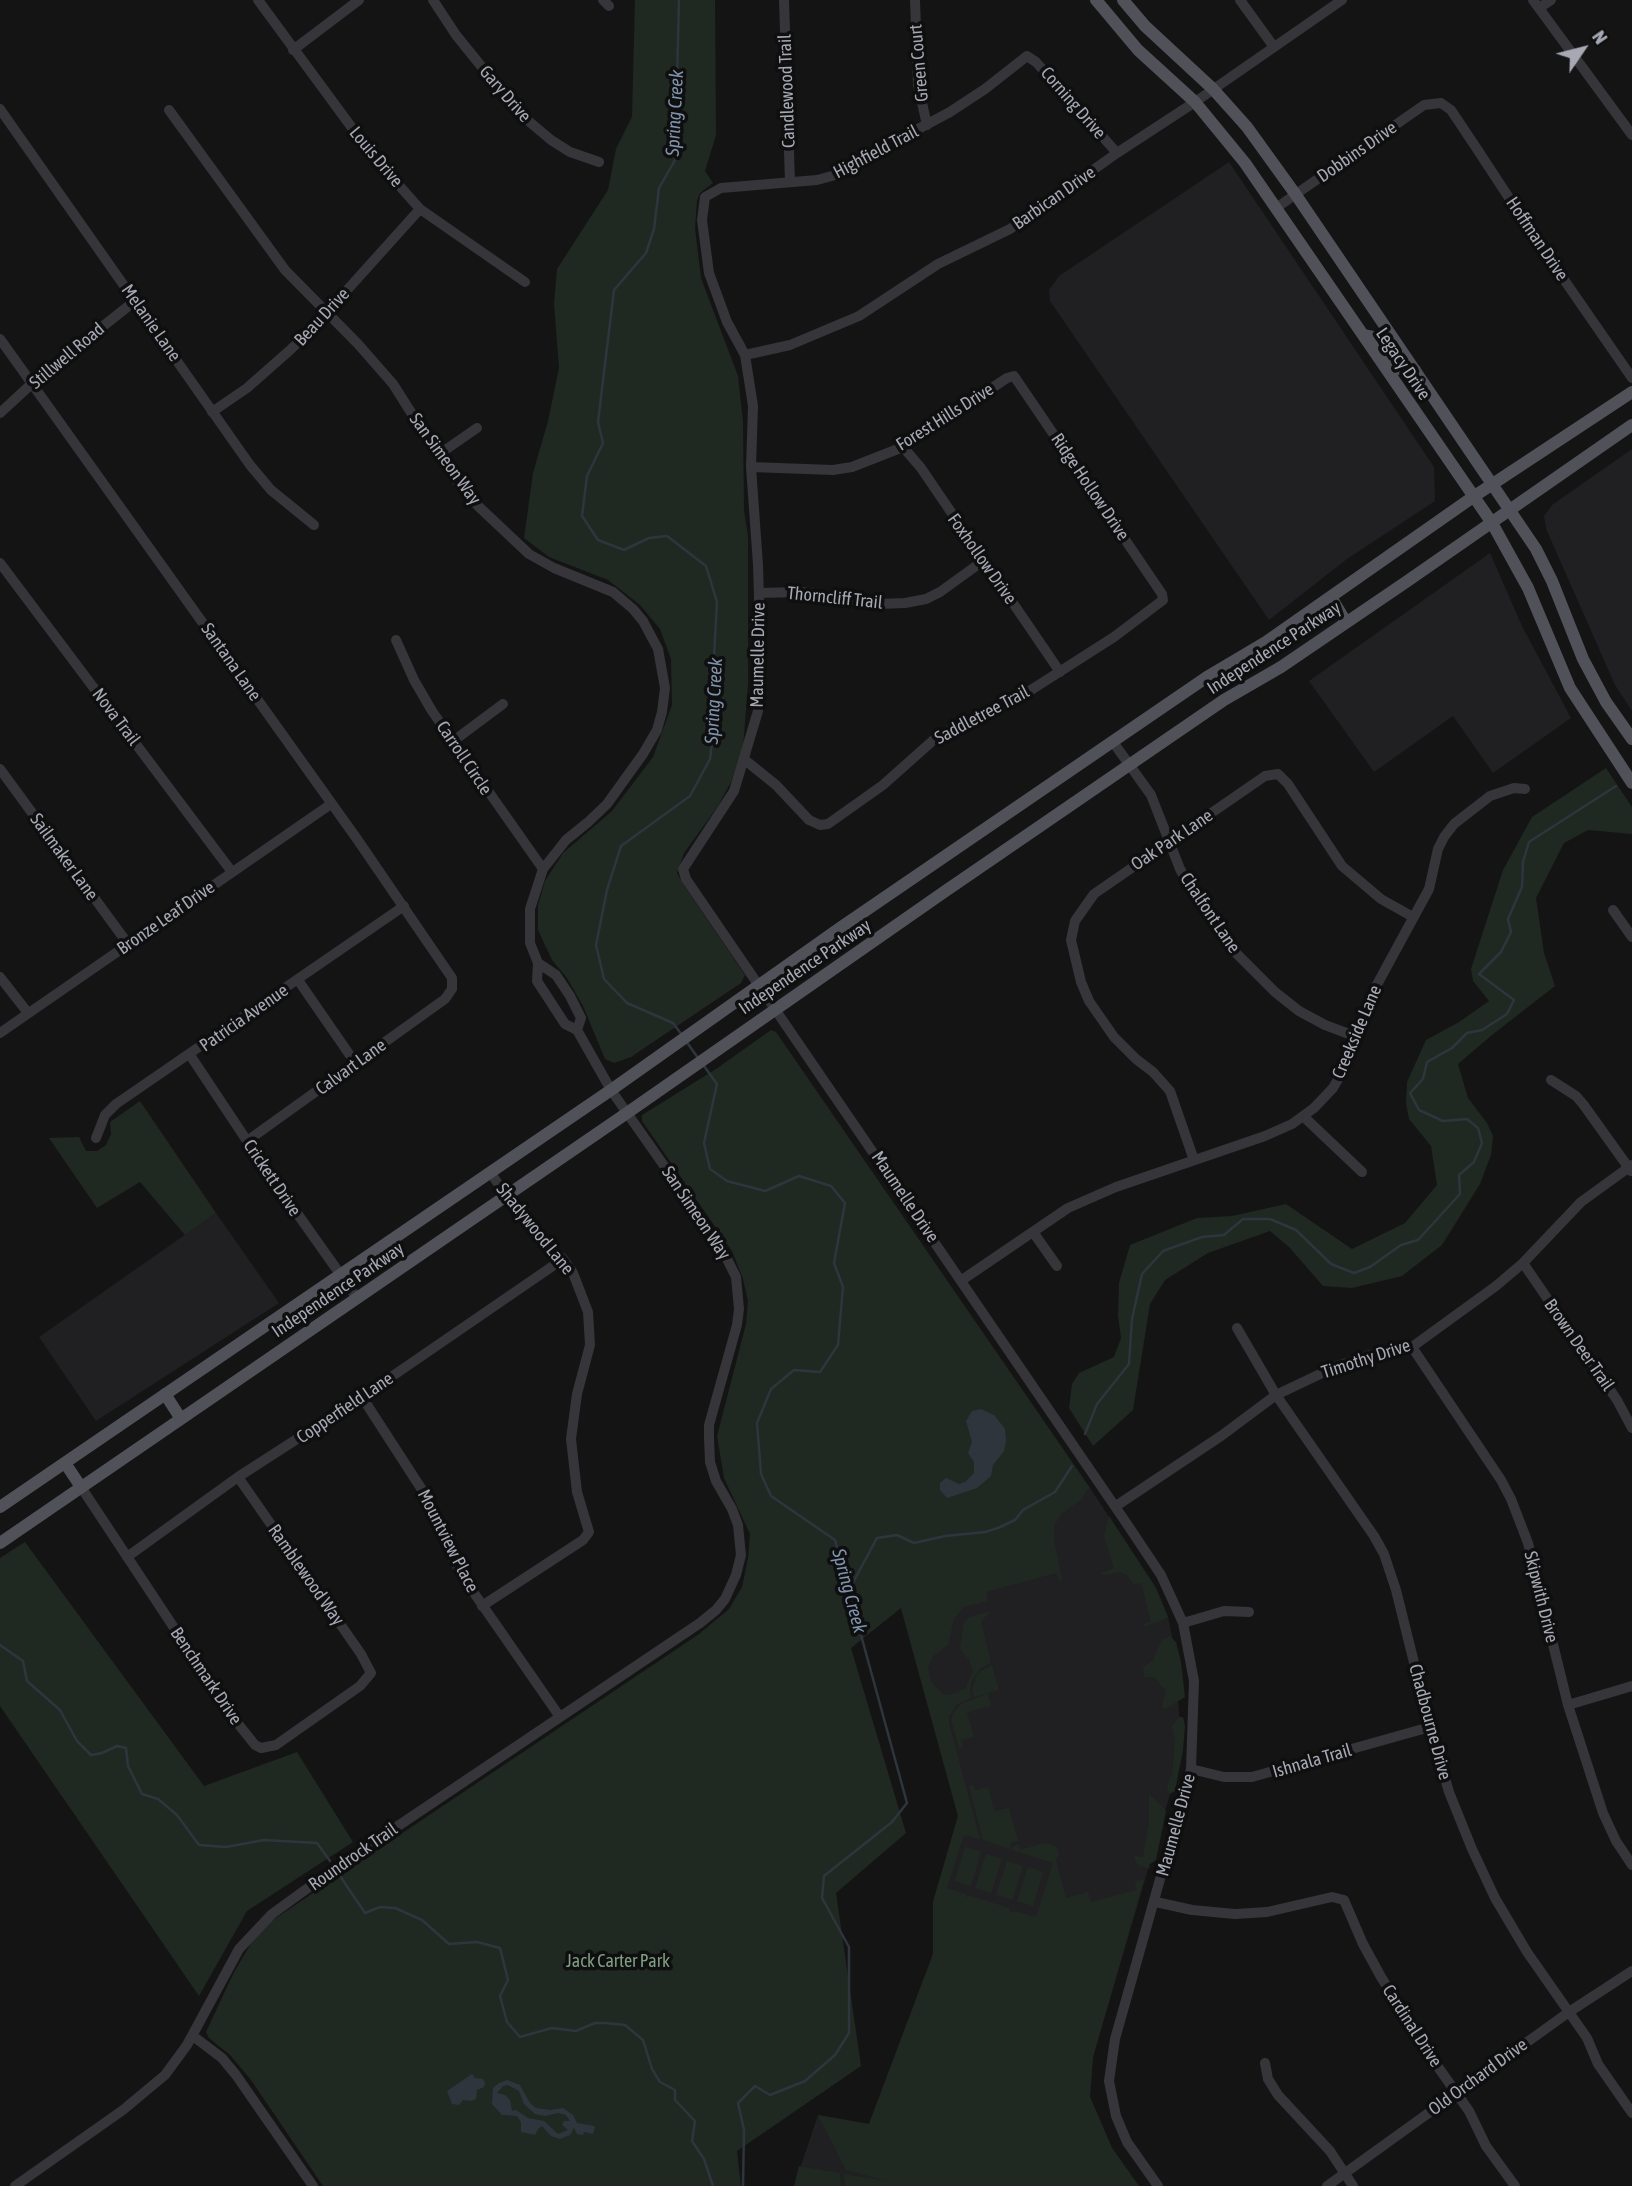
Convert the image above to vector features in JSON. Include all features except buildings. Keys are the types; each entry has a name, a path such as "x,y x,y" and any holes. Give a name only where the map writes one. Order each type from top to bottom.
{"main road":[{"name":"Legacy Drive","path":"1096,0 1138,50 1195,102 1245,163 1492,523 1528,588 1561,669 1594,728 1632,783"},
{"name":"Legacy Drive","path":"1123,0 1145,26 1213,89 1247,127 1296,195 1536,549 1552,581 1583,659 1606,702 1632,739"},
{"path":"1324,280 1343,266"},
{"path":"1362,335 1373,337 1399,369 1415,370"},
{"name":"Independence Parkway","path":"0,1507 611,1090 758,985 1208,677 1266,642 1473,496 1632,392"},
{"name":"Independence Parkway","path":"0,1543 774,1009 1224,701 1280,667 1492,523 1632,425"},
{"path":"1331,597 1346,622"},
{"path":"1561,669 1583,659"},
{"path":"165,1394 181,1419"},
{"path":"65,1462 81,1487"}],"street":[{"name":"Louis Drive","path":"258,0 372,155 420,209 525,282"},
{"path":"293,50 359,0"},
{"name":"Gary Drive","path":"433,0 456,35 519,113 551,141 570,152 599,162"},
{"name":"Candlewood Trail","path":"784,0 790,182"},
{"name":"Green Court","path":"915,0 918,85 927,125"},
{"path":"1240,0 1274,47"},
{"name":"Barbican Drive","path":"745,355 790,345 859,316 938,264 1010,229 1342,0"},
{"path":"1551,0 1536,4 1629,123 1632,135"},
{"name":"Highfield Trail","path":"705,197 721,188 817,180 839,174 985,89 1027,56"},
{"name":"Corning Drive","path":"1027,56 1036,62 1117,153"},
{"name":"Dobbins Drive","path":"1276,208 1424,105 1441,103"},
{"name":"Hoffman Drive","path":"1441,103 1451,110 1632,378"},
{"name":"Melanie Lane","path":"0,109 212,412 271,490 314,525"},
{"name":"San Simeon Way","path":"169,110 277,259 393,384 459,484 519,546 543,563 613,592 643,621 659,649 665,688 657,730 607,804 566,840 543,869 530,909 530,943 538,963 537,981 565,1024 577,1030 611,1090 721,1247 736,1277 739,1309 737,1325 709,1425 710,1462 716,1481 738,1525 741,1555 736,1576"},
{"name":"Maumelle Drive","path":"705,197 702,220 709,273 727,323 745,355 753,406 751,467 759,593 759,694 754,729 734,791 683,869 686,879 774,1009 1116,1506 1161,1575 1183,1623 1194,1681 1191,1769 1156,1902 1115,2039 1109,2081 1116,2116 1127,2142 1158,2186"},
{"name":"Beau Drive","path":"212,412 247,388 289,351 420,209"},
{"name":"Stillwell Road","path":"0,413 39,377 136,300"},
{"name":"Santana Lane","path":"0,339 450,972 452,989"},
{"name":"Forest Hills Drive","path":"751,467 833,470 852,467 903,447 1014,376"},
{"name":"Ridge Hollow Drive","path":"1014,376 1162,594 1163,600"},
{"path":"438,455 477,428"},
{"name":"Foxhollow Drive","path":"903,447 1060,671"},
{"name":"Thorncliff Trail","path":"759,593 802,592 879,604 905,603 926,599 940,592 983,561"},
{"name":"Nova Trail","path":"0,563 232,872"},
{"name":"Saddletree Trail","path":"745,760 776,785 809,820 820,825 828,824 883,785 938,736 1020,697 1114,637 1163,600"},
{"name":"Carroll Circle","path":"396,640 414,680 452,742 543,869"},
{"path":"452,742 503,704"},
{"name":"Chalfont Lane","path":"1114,742 1151,795 1180,869 1195,896 1233,949 1275,992 1299,1011 1325,1025 1357,1037"},
{"name":"Sailmaker Lane","path":"0,769 128,944"},
{"name":"Oak Park Lane","path":"1194,1160 1170,1091 1114,1037 1089,1001 1078,973 1071,940 1075,920 1094,894 1265,776 1278,774 1288,784 1342,866 1381,899 1413,917"},
{"name":"Creekside Lane","path":"962,1280 1068,1208 1094,1195 1265,1136 1303,1116 1334,1088 1348,1062 1374,990 1429,889 1438,849 1454,824 1490,796 1503,790 1525,789"},
{"name":"Bronze Leaf Drive","path":"0,1032 331,804"},
{"name":"Patricia Avenue","path":"96,1138 105,1115 116,1104 404,906"},
{"path":"1613,911 1632,937"},
{"name":"San Simeon Way","path":"538,963 555,975 569,996 581,1018 577,1030"},
{"path":"0,977 28,1013"},
{"path":"298,981 356,1064"},
{"name":"Calvart Lane","path":"247,1141 445,999 452,989"},
{"name":"Crickett Drive","path":"190,1055 357,1298"},
{"path":"1551,1080 1576,1096 1631,1169"},
{"path":"1303,1116 1362,1172"},
{"name":"Timothy Drive","path":"1116,1506 1221,1436 1276,1395 1313,1376 1354,1360 1412,1347 1523,1263 1581,1202 1631,1169"},
{"name":"Shadywood Lane","path":"482,1606 583,1540 589,1532 577,1492 571,1439 590,1345 590,1328 583,1295 563,1259 538,1237 490,1172"},
{"path":"1033,1231 1057,1266"},
{"name":"Copperfield Lane","path":"127,1557 238,1477 362,1397 563,1259"},
{"name":"Brown Deer Trail","path":"1523,1263 1617,1399 1632,1428"},
{"name":"Chadbourne Drive","path":"1237,1328 1276,1395 1384,1554 1449,1792 1472,1849 1495,1898 1527,1952 1587,2038 1598,2064 1632,2113"},
{"name":"Skipwith Drive","path":"1412,1347 1511,1499 1528,1544 1568,1705 1604,1814 1616,1841 1632,1865"},
{"name":"Mountview Place","path":"362,1397 428,1499 454,1562 560,1717"},
{"name":"Ramblewood Way","path":"238,1477 361,1654 371,1673"},
{"name":"Benchmark Drive","path":"81,1487 235,1720 255,1745 261,1748 276,1745 360,1686 371,1673"},
{"name":"Roundrock Trail","path":"15,2186 123,2110 165,2075 192,2036 239,1949 272,1914 334,1869 716,1610 725,1599 736,1576"},
{"path":"1183,1623 1224,1611 1249,1612"},
{"path":"1568,1705 1632,1686"},
{"name":"Ishnala Trail","path":"1191,1769 1224,1777 1252,1777 1430,1727"},
{"name":"Cardinal Drive","path":"1156,1902 1192,1910 1235,1914 1267,1912 1332,1897 1341,1898 1381,1978 1469,2111 1486,2146 1515,2186"},
{"name":"Old Orchard Drive","path":"1326,2186 1569,2012 1632,1971"},
{"path":"192,2036 222,2058 236,2075 313,2186"},
{"path":"1265,2063 1268,2079 1278,2095 1321,2141 1353,2186"}],"shaded area":[{"path":"1229,162 1434,467 1435,501 1347,559 1269,620 1050,301 1049,290 1059,276"},
{"path":"1632,449 1632,711 1615,685 1547,531 1544,516 1552,505"},
{"path":"1490,553 1522,626 1571,718 1493,773 1453,716 1374,772 1309,681"},
{"path":"216,1213 279,1303 96,1421 39,1337"},
{"path":"981,1409 994,1415 1005,1429 1004,1451 993,1465 991,1476 977,1488 947,1498 940,1490 940,1483 946,1478 959,1484 974,1473 974,1462 968,1453 972,1442 966,1421 972,1411"},
{"path":"1090,1488 1156,1588 1168,1617 1175,1650 1180,1728 1173,1784 1093,2057 1090,2097 1112,2148 1139,2186 794,2186 818,2115 869,2124 933,1954 933,1902 958,1816 901,1608"},
{"path":"472,2074 475,2078 483,2079 485,2083 484,2087 477,2090 476,2099 463,2100 459,2105 452,2104 447,2091"},
{"path":"507,2080 520,2085 536,2108 563,2108 573,2115 577,2123 595,2126 593,2134 577,2134 574,2128 570,2135 560,2139 551,2136 542,2126 535,2135 521,2132 521,2122 517,2116 502,2115 492,2104 493,2088","holes":["508,2085 519,2091 524,2104 535,2114 566,2115 570,2121 564,2121 562,2125 568,2130 558,2134 544,2121 528,2118 516,2110 512,2111 510,2100 497,2093 503,2086"]}],"green space":[{"path":"635,0 715,0 716,135 705,171 713,183 700,193 695,228 701,278 738,376 743,421 744,510 748,536 748,684 743,748 731,782 718,806 684,853 677,873 745,975 741,983 631,1057 614,1063 605,1059 583,1006 567,978 552,960 538,930 538,905 545,881 563,853 612,811 653,757 672,705 671,659 660,629 640,605 608,580 549,557 524,538 533,473 559,368 554,304 557,269 608,190 616,149 632,117"},
{"path":"1606,768 1632,807 1632,834 1588,830 1564,843 1536,898 1544,953 1555,986 1458,1064 1468,1098 1487,1123 1493,1136 1491,1155 1480,1184 1442,1245 1402,1276 1352,1288 1323,1286 1289,1247 1270,1231 1208,1253 1165,1280 1150,1304 1133,1410 1093,1446 1069,1408 1072,1384 1079,1373 1114,1357 1121,1338 1118,1316 1119,1283 1130,1245 1197,1218 1232,1216 1286,1204 1352,1249 1405,1223 1437,1185 1431,1146 1409,1119 1406,1103 1407,1082 1426,1040 1489,1001 1473,981 1471,969 1503,870 1532,817"},
{"name":"Jack Carter Park","path":"771,1030 776,1032 1090,1488 1081,1500 1061,1514 1054,1526 1062,1580 1059,1581 1056,1573 986,1592 987,1601 964,1607 954,1619 948,1645 933,1656 928,1668 932,1683 943,1694 950,1695 966,1688 973,1671 969,1660 960,1649 964,1622 970,1617 991,1611 981,1621 991,1663 981,1668 972,1680 971,1698 956,1705 949,1716 980,1839 964,1835 947,1888 966,1894 966,1897 971,1896 1010,1908 1009,1911 1036,1917 1053,1863 1012,1850 1013,1846 1019,1844 1019,1850 1045,1843 1057,1847 1059,1855 1056,1860 1066,1898 1088,1892 1091,1902 1137,1890 1135,1882 1144,1879 1093,2057 1090,2097 1112,2148 1139,2186 845,2186 844,2174 887,2181 846,2170 818,2115 869,2124 933,1954 933,1902 958,1816 901,1608 851,1648 906,1833 836,1893 861,2066 737,2151 741,2186 323,2186 251,2080 206,2032 234,1972 252,1942 270,1922 699,1634 729,1609 742,1587 750,1534 724,1478 717,1436 746,1324 748,1301 732,1251 642,1121 642,1115 716,1069"},
{"path":"140,1101 216,1213 185,1235 140,1182 97,1208 49,1138 79,1137 86,1151 97,1151 106,1145 111,1134 110,1122"},
{"path":"1109,1516 1156,1588 1168,1617 1165,1619 1144,1627 1144,1624 1151,1621 1141,1583 1133,1584 1128,1576 1120,1572 1104,1575 1101,1573 1114,1568 1104,1536"},
{"path":"25,1542 204,1786 297,1752 353,1842 247,1911 199,1996 0,1706 0,1558"},
{"path":"1170,1636 1176,1642 1181,1662 1185,1697 1165,1709 1162,1707 1166,1691 1154,1677 1144,1677 1143,1668 1153,1660 1162,1639"},
{"path":"992,1665 999,1690 988,1693 991,1706 967,1712 974,1737 961,1740 963,1747 959,1748 951,1720 953,1713 961,1704 987,1694 974,1697 972,1690 976,1677"},
{"path":"1179,1717 1183,1717 1185,1726 1183,1750 1175,1791 1170,1794 1167,1789 1172,1776 1175,1741 1172,1726"},
{"path":"973,1785 975,1790 988,1787 994,1811 1009,1808 1018,1841 1011,1843 1010,1849 983,1840 969,1786"},
{"path":"1149,1794 1166,1811 1156,1860 1149,1865 1150,1868 1139,1866 1135,1860 1135,1856 1143,1857 1149,1821"},
{"path":"965,1847 981,1852 971,1886 955,1881"},
{"path":"986,1854 1002,1859 991,1893 975,1888"},
{"path":"1007,1861 1023,1866 1012,1900 996,1895"},
{"path":"1028,1867 1043,1872 1033,1906 1017,1901"},
{"path":"799,2166 840,2173 841,2186 794,2186"}],"waterway":[{"name":"Spring Creek","path":"679,0 675,160 659,188 654,229 646,253 614,290 598,422 603,443 587,476 582,516 598,540 624,550 649,538 667,536 706,566 717,602 713,674 716,705 710,759 690,796 621,846 607,890 596,945 604,979 627,1003 673,1023 682,1035"},
{"path":"1085,1434 1097,1404 1129,1364 1132,1319 1142,1274 1163,1251 1202,1237 1224,1235 1243,1219 1270,1219 1296,1230 1331,1264 1354,1273 1370,1267 1401,1245 1418,1240 1460,1194 1459,1175 1474,1162 1482,1143 1478,1128 1467,1119 1443,1121 1419,1110 1410,1093 1423,1079 1427,1062 1452,1048 1467,1033 1482,1030 1507,1014 1514,1000 1479,974 1501,952 1511,932 1508,919 1522,887 1523,862 1529,842 1616,786"},
{"name":"Spring Creek","path":"686,1041 698,1058"},
{"name":"Spring Creek","path":"704,1066 717,1084 704,1143 710,1169 727,1181 765,1191 799,1176 831,1186 845,1203 834,1263 843,1287 838,1345 820,1372 794,1370 771,1389 757,1423 761,1474 771,1496 835,1540 907,1803 892,1822 824,1876 822,1898 849,1947 849,2033 835,2055 805,2081 770,2095 755,2086 738,2103 744,2130 743,2186"},
{"path":"849,1590 877,1538 897,1535 914,1543 998,1528 1015,1520 1023,1510 1055,1492 1072,1466"},
{"path":"0,1645 23,1661 27,1681 60,1710 77,1741 91,1755 117,1746 126,1748 128,1766 142,1794 158,1799 177,1815 199,1845 226,1847 264,1840 317,1843 330,1861"},
{"path":"340,1876 365,1913 380,1907 395,1908 422,1920 449,1944 477,1942 500,1948 508,1980 500,1996 507,2022 520,2037 552,2028 576,2031 595,2023 625,2025 643,2040 652,2069 660,2082 675,2090 675,2100 695,2121 692,2141 704,2159 713,2186"}]}
